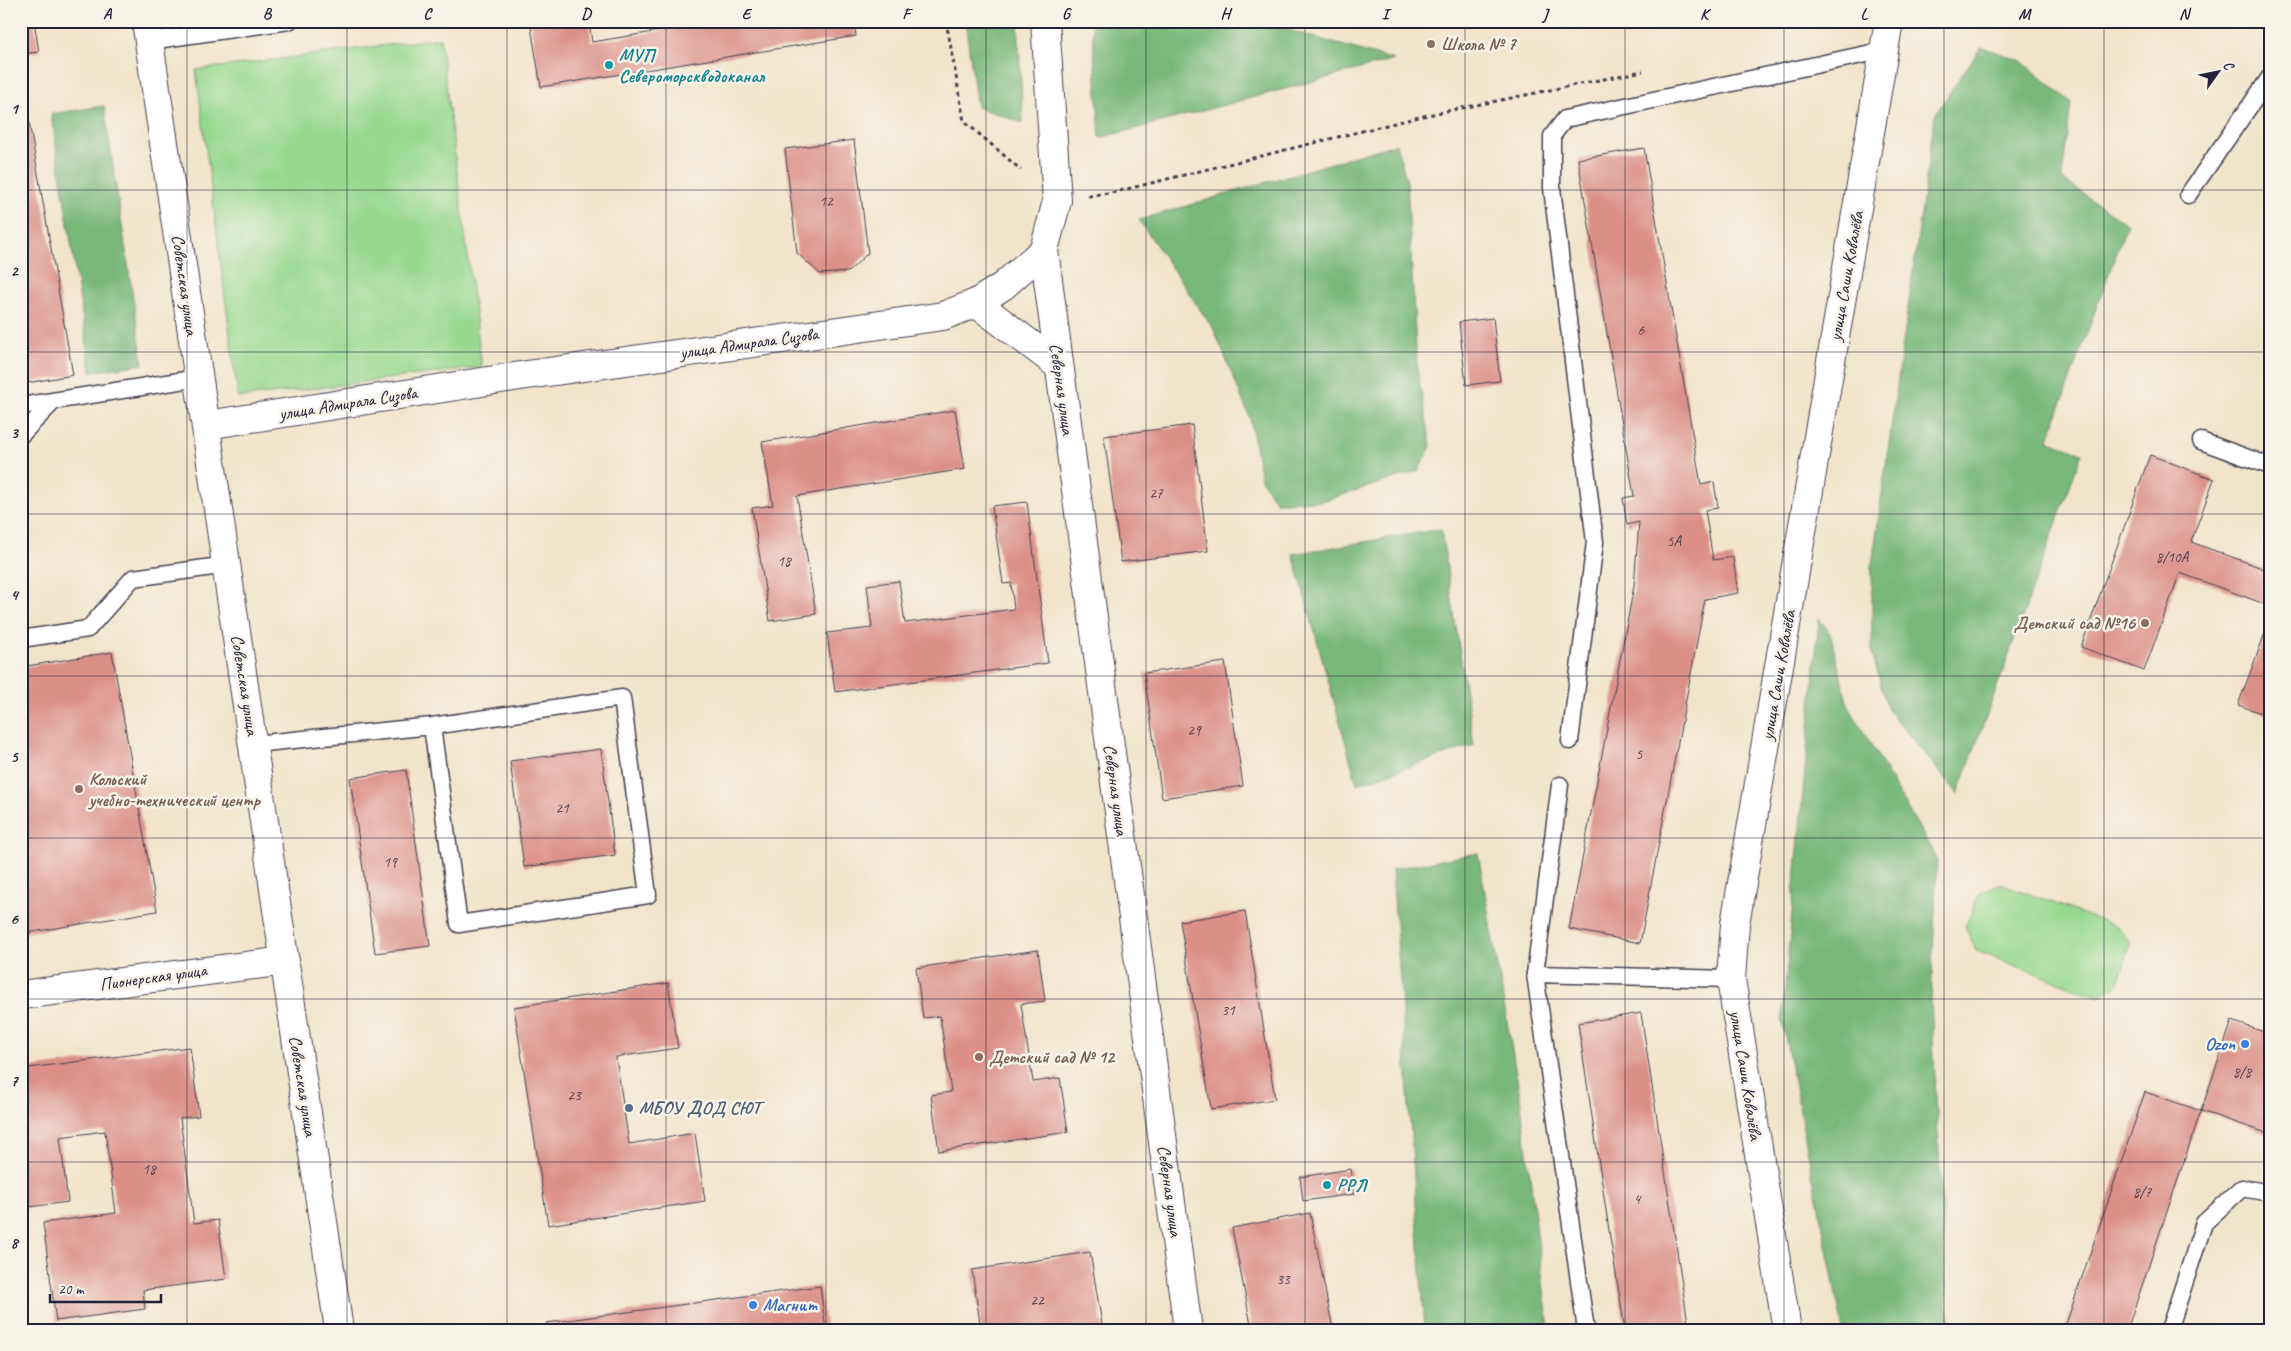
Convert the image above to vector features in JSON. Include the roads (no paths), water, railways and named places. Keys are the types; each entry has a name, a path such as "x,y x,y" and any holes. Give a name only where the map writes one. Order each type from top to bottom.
{"street":[{"path":"1044,250 1057,201 1045,21"},
{"name":"улица Саши Ковалёва","path":"1787,1330 1731,979 1737,914 1889,21"},
{"name":"Советская улица","path":"148,31 198,378 254,744 338,1330"},
{"name":"улица Адмирала Сизова","path":"206,425 520,376 944,316 976,303 1003,286 1044,250"},
{"name":"Северная улица","path":"1044,250 1188,1330"},
{"path":"976,303 1058,365"},
{"name":"Пионерская улица","path":"21,995 230,967 285,962"}],"lane":[{"name":"Советская улица","path":"148,31 289,21"},
{"path":"1570,741 1595,542 1552,188 1552,136 1565,119 1885,50"},
{"path":"2188,195 2270,76"},
{"path":"21,406 198,378"},
{"path":"21,435 52,402"},
{"path":"2201,441 2270,466"},
{"path":"21,639 88,629 133,578 227,565"},
{"path":"254,744 432,726 622,698 648,895 459,924 432,726"},
{"path":"1560,785 1535,974 1586,1330"},
{"path":"1535,974 1731,979"},
{"path":"2168,1330 2204,1223 2242,1188 2270,1193"}],"place":[{"name":"Школа № 7","path":"1431,44"},
{"name":"МУП Североморскводоканал","path":"609,65"},
{"name":"Детский сад №16","path":"2145,623"},
{"name":"Кольский учебно-технический центр","path":"79,789"},
{"name":"Ozon","path":"2245,1044"},
{"name":"Детский сад № 12","path":"979,1057"},
{"name":"МБОУ ДОД СЮТ","path":"629,1108"},
{"name":"РРЛ","path":"1327,1185"},
{"name":"Магнит","path":"753,1305"}]}
